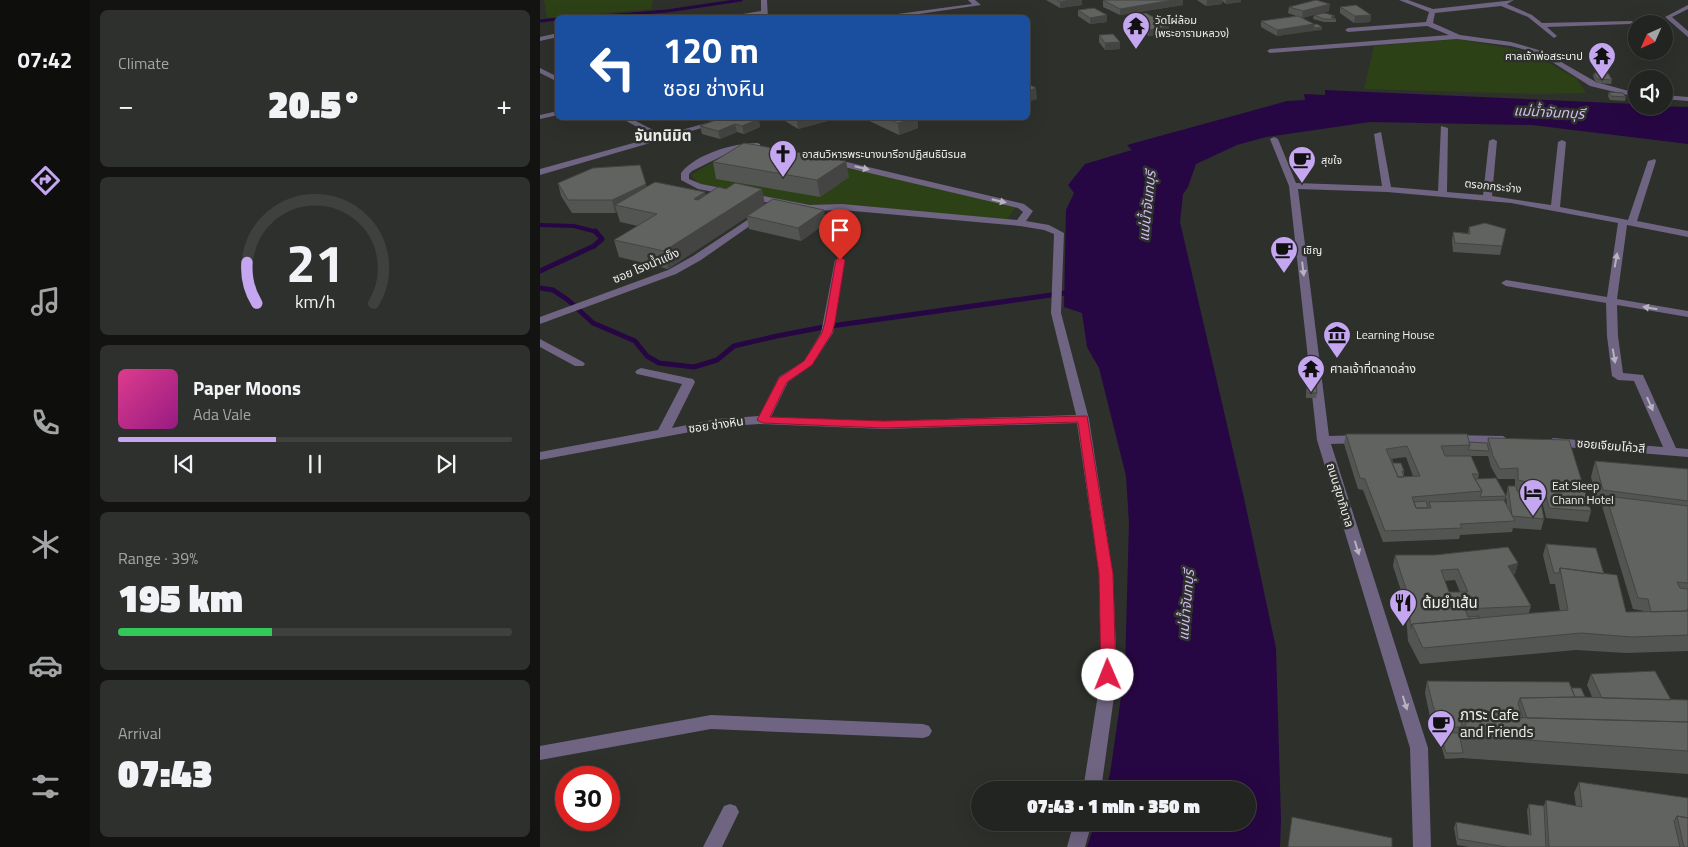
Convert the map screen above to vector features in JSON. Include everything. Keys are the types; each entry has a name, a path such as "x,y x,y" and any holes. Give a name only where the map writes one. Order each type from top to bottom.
{"street":[{"path":"896,15 980,5 971,0"},
{"path":"1402,0 1432,11 1502,4 1511,0"},
{"path":"1450,0 1463,8"},
{"path":"764,2 765,15"},
{"path":"1502,4 1530,16 1554,36"},
{"path":"1672,15 1688,7"},
{"path":"1430,24 1432,11"},
{"path":"920,12 924,15"},
{"path":"1673,20 1688,22"},
{"path":"1540,25 1628,22"},
{"path":"1673,22 1688,35"},
{"path":"1348,30 1430,24 1459,37"},
{"path":"540,39 555,36"},
{"path":"1270,51 1459,37 1512,44 1540,52 1593,84 1628,94"},
{"path":"540,70 555,78"},
{"path":"540,82 555,78"},
{"path":"1673,98 1688,99"},
{"path":"540,116 555,114"},
{"path":"629,120 663,138"},
{"path":"540,172 725,120"},
{"path":"1442,193 1444,128"},
{"path":"1378,134 1387,189"},
{"name":"ถนนสุขาภิบาล","path":"1274,139 1293,186 1323,440 1419,748 1424,846"},
{"path":"1487,197 1493,141"},
{"path":"1556,207 1562,142"},
{"path":"765,147 744,145 728,148 689,169 683,176 688,182 698,186 810,208 842,207 1020,223 1046,227 1059,233 1056,313 1083,419 1106,574 1108,675 1093,781"},
{"path":"818,158 1021,206 1028,211 1020,223"},
{"path":"1652,161 1628,222 1613,278 1610,325 1618,376 1638,378 1671,451"},
{"name":"ตรอกกระจ่าง","path":"1293,186 1387,189 1487,197 1556,207 1688,234"},
{"name":"ซอย โรงน้ำแข็ง","path":"540,321 679,268 778,203"},
{"path":"763,420 783,380 808,363 828,328 840,260"},
{"path":"1506,283 1688,314"},
{"path":"540,342 579,364"},
{"path":"641,372 689,382 663,433"},
{"name":"ซอย ช่างหิน","path":"540,456 717,423 763,420 884,425 1083,419"},
{"path":"1323,440 1372,439"},
{"path":"1441,439 1517,441"},
{"name":"ซอยเจียมโค้วสี","path":"1536,442 1688,453"},
{"path":"540,753 712,722 923,731"},
{"path":"712,847 730,812"},
{"path":"1076,847 1080,831"}],"green space":[{"path":"544,0 653,0 651,9 582,15 555,15 555,17 547,18"},
{"path":"1458,39 1529,52 1577,79 1586,93 1539,94 1364,89 1374,46"},
{"path":"736,148 863,171 1016,207 1007,220 839,204 813,206 699,184 691,175"}],"water":[{"name":"แม่น้ำจันทบุรี","path":"1325,90 1628,104 1628,115 1673,115 1673,107 1688,107 1688,144 1532,125 1370,122 1266,137 1237,145 1196,164 1188,187 1183,194 1180,222 1244,498 1276,648 1281,820 1280,847 1087,847 1092,831 1256,831 1256,781 1108,781 1125,669 1129,523 1126,476 1099,368 1087,347 1082,313 1064,307 1066,210 1074,193 1068,185 1085,164 1132,150 1127,145 1287,101 1305,100 1304,94 1325,95"}],"building":[{"path":"1103,0 1173,0 1120,9"},
{"path":"1316,0 1330,4 1303,11 1289,7"},
{"path":"1356,5 1371,15 1355,16 1340,7"},
{"path":"1094,8 1107,15 1090,18 1078,10"},
{"path":"1146,13 1169,26 1149,30 1126,16"},
{"path":"1325,13 1335,16 1331,17 1336,19 1324,19 1314,15"},
{"path":"1298,16 1314,24 1277,30 1261,21"},
{"path":"1314,24 1317,24 1322,27 1315,28"},
{"path":"1113,34 1120,42 1105,43 1099,35"},
{"path":"1594,73 1608,73 1612,80 1597,79"},
{"path":"1030,85 1036,88 1030,90"},
{"path":"1609,92 1623,93 1626,97 1611,96"},
{"path":"716,120 757,120 742,126 735,124 718,131 700,126"},
{"path":"891,120 908,120 898,123"},
{"path":"744,143 846,161 817,180 713,162"},
{"path":"640,165 646,184 612,200 568,200 558,183 593,168"},
{"path":"655,182 705,192 694,199 698,200 718,187 726,189 735,183 762,189 664,251 614,240 657,214 615,205"},
{"path":"773,199 824,210 798,228 747,216"},
{"path":"1485,223 1506,229 1502,246 1455,243 1453,232 1470,234 1469,227"},
{"path":"1306,383 1316,383 1317,393 1307,393"},
{"path":"1346,434 1467,434 1470,445 1441,446 1445,456 1471,456 1479,474 1472,474 1482,491 1412,497 1416,508 1431,508 1429,502 1504,500 1515,521 1460,524 1462,528 1385,531 1365,479 1360,478","holes":["1407,446 1420,476 1398,477 1386,449"]},
{"path":"1488,438 1569,440 1591,511 1549,508 1544,486 1518,480 1518,468 1500,469 1493,456"},
{"path":"1469,442 1487,443 1489,451 1468,450"},
{"path":"1391,460 1393,463 1401,463 1404,477 1398,477"},
{"path":"1595,461 1688,469 1688,501 1603,490"},
{"path":"1496,478 1506,496 1480,497 1482,491 1475,479"},
{"path":"1508,486 1516,486 1517,491 1527,492 1525,486 1538,487 1544,519 1512,516"},
{"path":"1606,496 1688,506 1688,583 1677,582 1680,588 1688,589 1687,611 1651,612 1648,599 1638,598"},
{"path":"1426,501 1428,508 1416,508 1414,502"},
{"path":"1546,544 1596,548 1604,574 1560,568 1559,573 1554,573"},
{"path":"1508,547 1518,563 1508,566 1531,606 1465,609 1468,617 1479,616 1480,618 1412,624 1411,629 1407,592 1395,555 1435,555","holes":["1458,569 1468,592 1449,592 1441,570"]},
{"path":"1560,568 1617,575 1626,612 1688,611 1688,635 1632,637 1581,633 1423,648 1412,624 1568,610"},
{"path":"1655,671 1671,700 1602,698 1591,674"},
{"path":"1427,681 1569,682 1575,697 1520,698 1518,704 1523,718 1464,716 1461,727 1442,727 1433,706"},
{"path":"1571,688 1581,688 1585,697 1575,697"},
{"path":"1579,697 1688,700 1688,722 1527,718 1520,698"},
{"path":"1464,716 1688,722 1688,751 1468,736"},
{"path":"1440,732 1459,733 1463,753 1446,753"},
{"path":"1579,782 1688,798 1688,818 1677,816 1674,821 1680,847 1549,847 1546,800 1582,807"},
{"path":"1529,804 1544,806 1546,847 1507,847 1458,839 1456,822 1531,835"},
{"path":"1677,816 1688,818 1688,847 1684,847"},
{"path":"1292,817 1392,838 1392,847 1288,847"}],"waterway":[{"path":"618,15 667,11 741,0"},
{"path":"540,21 555,19"},
{"path":"540,225 574,226 596,232"},
{"path":"540,271 594,246 602,239 596,232"},
{"path":"540,288 553,290 568,300 593,323 635,341 647,356 659,363 694,367 717,360 734,346 777,336 824,327 1072,292"}],"place":[{"name":"วัดไผ่ล้อม (พระอารามหลวง)","path":"1136,50"},
{"name":"ศาลเจ้าพ่อสระบาป","path":"1602,80"},
{"name":"อาสนวิหารพระนางมารีอาปฏิสนธินิรมล","path":"783,178"},
{"name":"สุขใจ","path":"1302,184"},
{"name":"เชิญ","path":"1284,274"},
{"name":"Learning House","path":"1337,359"},
{"name":"ศาลเจ้าที่ตลาดล่าง","path":"1311,393"},
{"name":"Eat Sleep Chann Hotel","path":"1533,517"},
{"name":"ต้มยำเส้น","path":"1403,627"},
{"name":"ภาระ Cafe and Friends","path":"1441,748"}],"district":[{"name":"จันทนิมิต","path":"663,136"}],"route":[{"path":"840,260 827,333 808,363 783,380 763,420 884,425 1083,419 1106,574 1108,675"}]}
